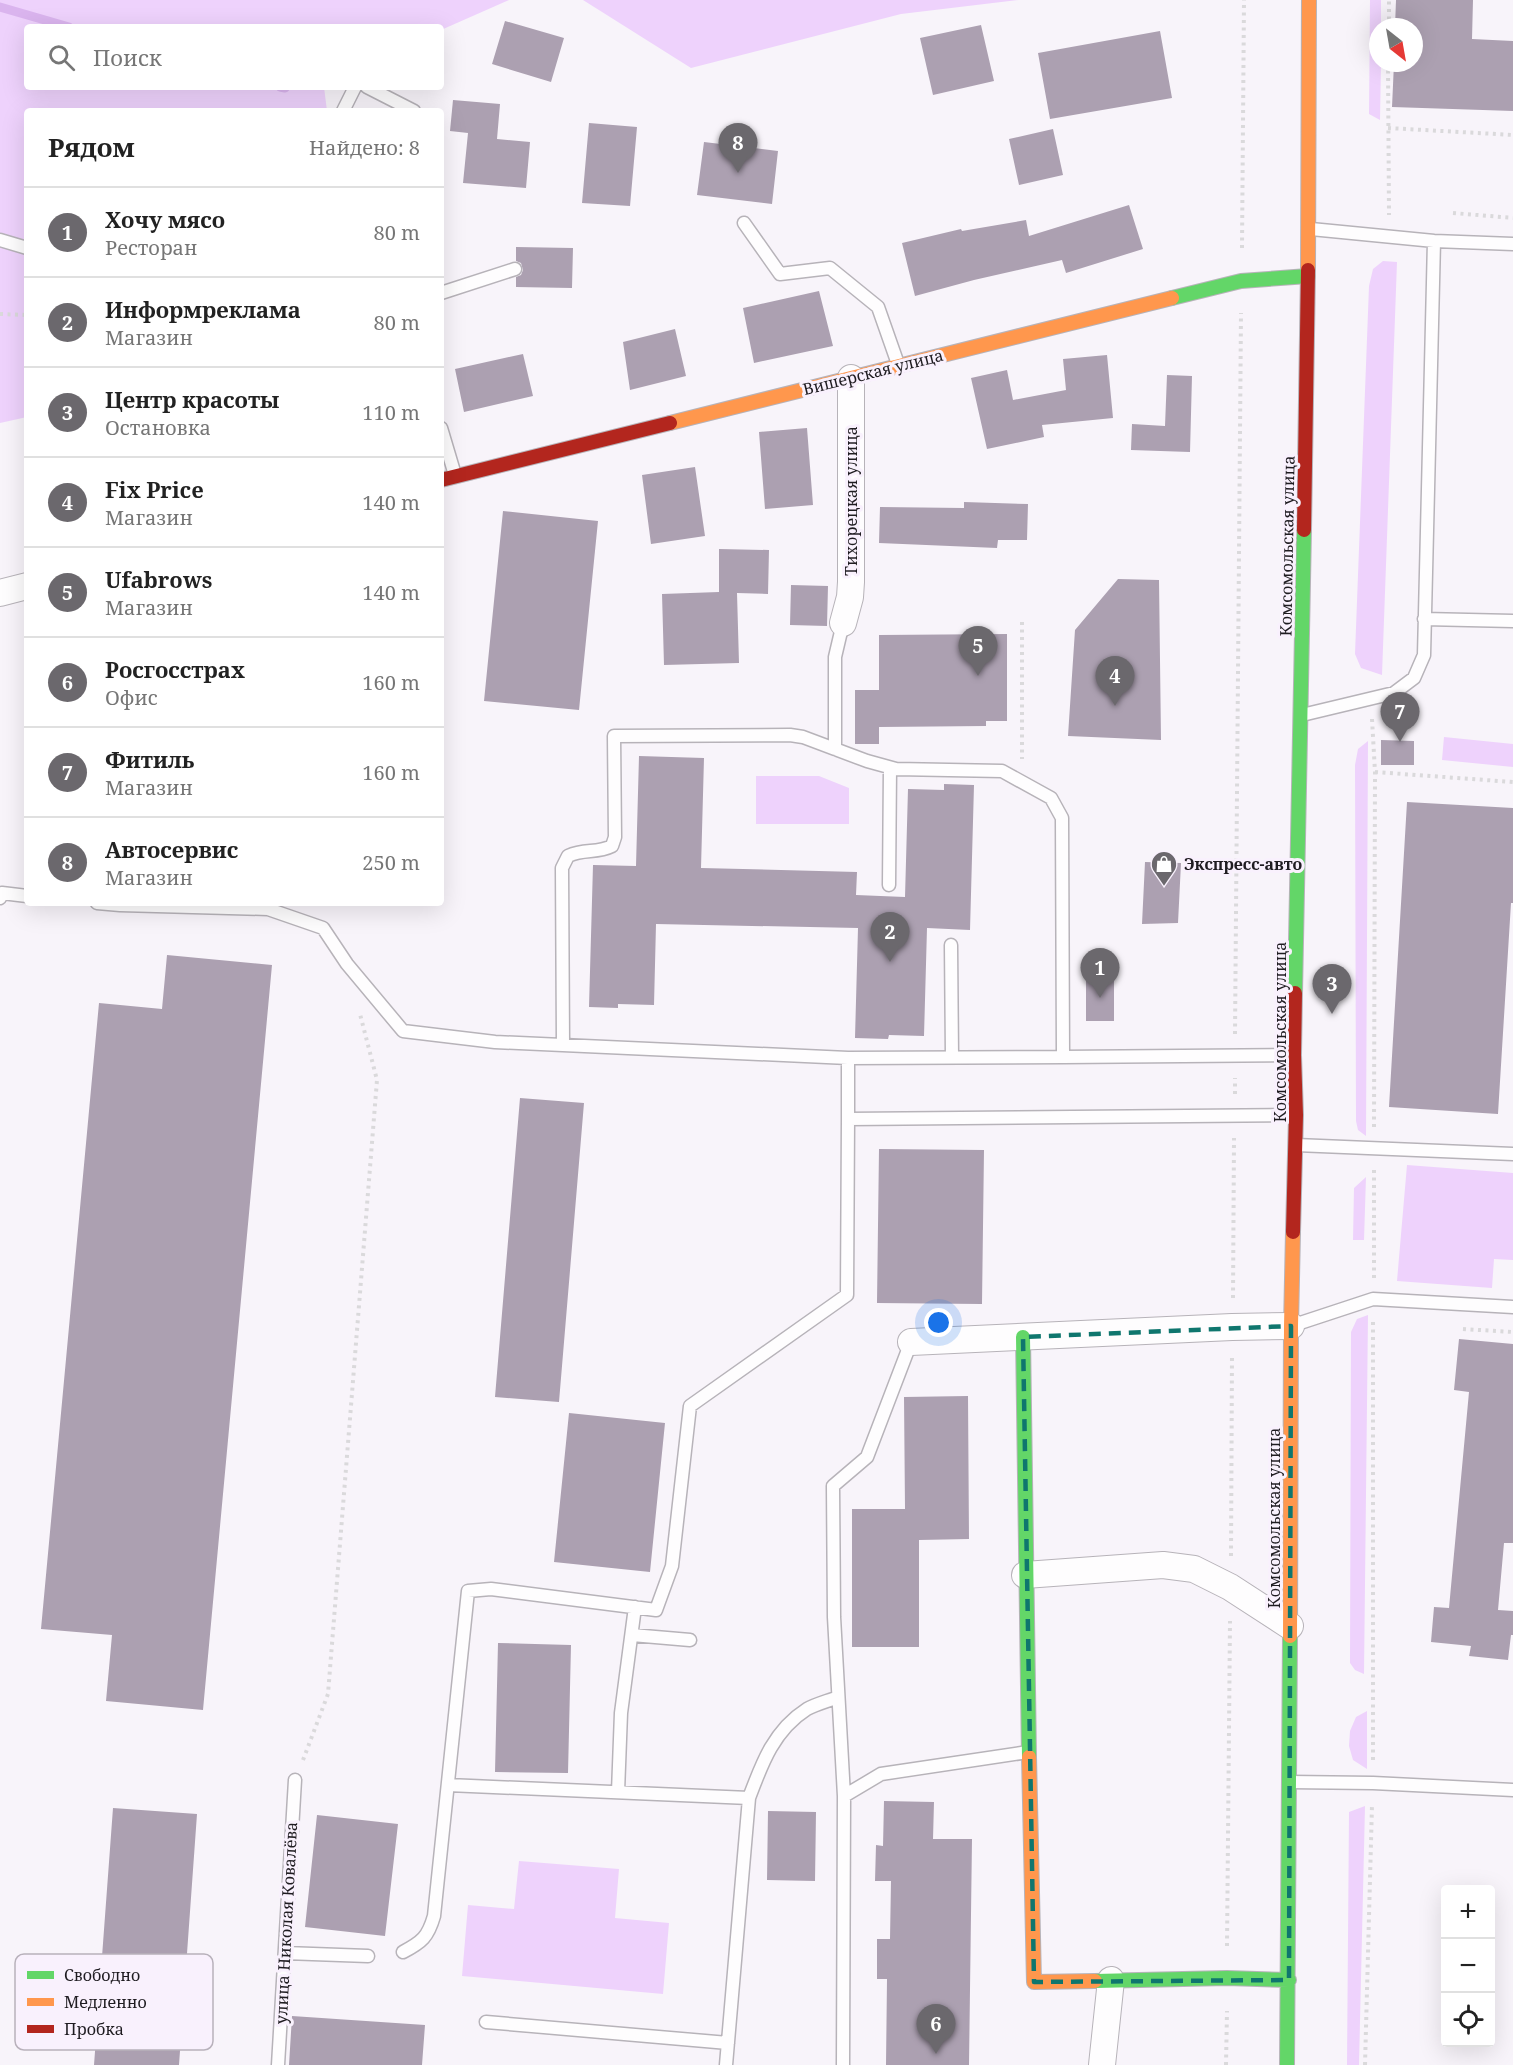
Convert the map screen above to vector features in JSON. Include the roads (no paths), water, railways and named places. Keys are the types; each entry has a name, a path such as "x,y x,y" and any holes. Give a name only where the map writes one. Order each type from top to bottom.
{"main road":[{"name":"Комсомольская улица","path":"1287,2065 1291,1326 1296,1145 1294,1055 1309,229 1309,0"},
{"name":"Вишерская улица","path":"444,479 1241,281 1308,276"},
{"path":"1023,1337 1025,1575 1034,1982 1227,1978 1289,1980"}],"street":[{"name":"Тихорецкая улица","path":"843,622 850,597 851,582 851,378"},
{"path":"0,593 24,587"},
{"path":"911,1342 1291,1326"},
{"path":"1025,1575 1163,1565 1194,1569 1230,1587 1290,1626"},
{"path":"1102,2065 1111,1980"}],"lane":[{"path":"344,108 353,90"},
{"path":"374,90 408,108"},
{"path":"744,224 780,274 830,268 878,307 898,365"},
{"path":"1309,229 1434,241 1513,243"},
{"path":"0,240 24,247"},
{"path":"1300,715 1394,693 1414,678 1424,655 1434,241"},
{"path":"444,292 515,269"},
{"path":"444,438 456,476"},
{"path":"1424,619 1513,621"},
{"path":"835,749 835,657 843,622"},
{"path":"563,1046 562,868 568,856 580,851 602,851 612,846 615,837 614,736 790,735 803,737 890,768 995,769 1008,772 1051,798 1062,818 1063,1057"},
{"path":"889,885 890,768"},
{"path":"1,895 24,896"},
{"path":"183,906 268,909 323,928 347,964 403,1031 495,1042 848,1058 1294,1055"},
{"path":"951,945 952,1057"},
{"path":"403,1952 417,1945 429,1933 434,1916 468,1591 491,1589 656,1610 672,1566 690,1406 847,1295 848,1058"},
{"path":"848,1119 1296,1115"},
{"path":"1296,1145 1513,1154"},
{"path":"1291,1326 1373,1299 1513,1306"},
{"path":"843,2065 844,1796 834,1617 832,1486 867,1457 911,1342"},
{"path":"618,1792 621,1713 635,1607"},
{"path":"632,1635 690,1640"},
{"path":"726,2065 750,1798 761,1766 774,1740 788,1724 809,1708 838,1697"},
{"path":"844,1796 881,1774 1029,1752"},
{"name":"улица Николая Ковалёва","path":"278,2065 295,1780"},
{"path":"1290,1782 1373,1783 1513,1790"},
{"path":"448,1785 750,1798"},
{"path":"285,1953 368,1956"},
{"path":"486,2022 728,2043"}],"waterway":[{"path":"0,7 59,24"}],"place":[{"name":"Автосервис","path":"738,173"},
{"name":"Ufabrows","path":"978,676"},
{"name":"Fix Price","path":"1115,706"},
{"name":"Фитиль","path":"1400,742"},
{"name":"Экспресс-авто","path":"1164,887"},
{"name":"Информреклама","path":"890,962"},
{"name":"Хочу мясо","path":"1100,998"},
{"name":"Центр красоты","path":"1332,1014"},
{"name":"Росгосстрах","path":"936,2054"}]}
